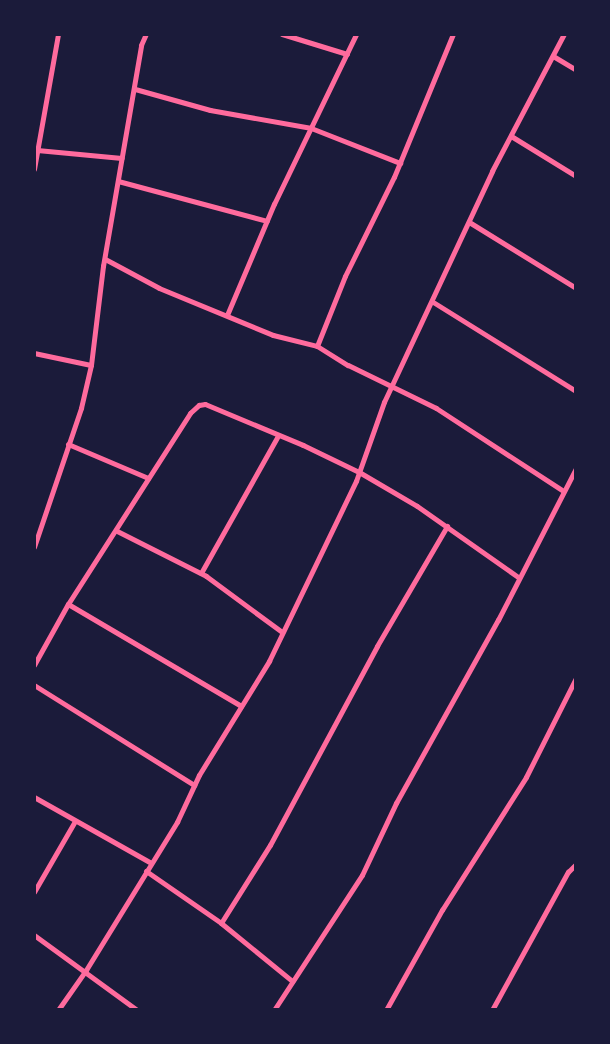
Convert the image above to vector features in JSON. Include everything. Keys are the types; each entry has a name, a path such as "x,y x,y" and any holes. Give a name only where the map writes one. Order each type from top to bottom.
{"street":[{"path":"34,169 58,34"},
{"path":"34,547 81,408 92,365 105,259 141,45 146,34"},
{"path":"282,34 346,54"},
{"path":"227,315 267,221 356,34"},
{"path":"316,346 345,276 400,163 453,34"},
{"path":"58,1010 86,970 177,822 194,785 282,632 359,472 384,402 511,136 564,34"},
{"path":"553,56 576,70"},
{"path":"135,88 210,110 311,128 400,163"},
{"path":"511,136 576,176"},
{"path":"36,150 122,158"},
{"path":"118,181 267,221"},
{"path":"469,222 576,288"},
{"path":"105,259 159,288 273,335 316,346 436,408 562,490"},
{"path":"433,302 576,391"},
{"path":"34,353 92,365"},
{"path":"34,665 68,604 117,531 194,407 199,405 205,404 303,445 359,472 447,526 518,577"},
{"path":"201,573 278,436"},
{"path":"69,444 148,478"},
{"path":"274,1010 362,875 396,803 498,620 562,490 576,468"},
{"path":"220,923 270,845 377,646 447,526"},
{"path":"117,531 201,573 282,632"},
{"path":"68,604 241,706"},
{"path":"386,1010 442,910 526,777 576,678"},
{"path":"34,685 194,785"},
{"path":"34,797 151,863"},
{"path":"34,892 75,821"},
{"path":"492,1010 563,880 576,864"},
{"path":"146,871 220,923 292,981"},
{"path":"34,935 86,970 137,1010"}]}
